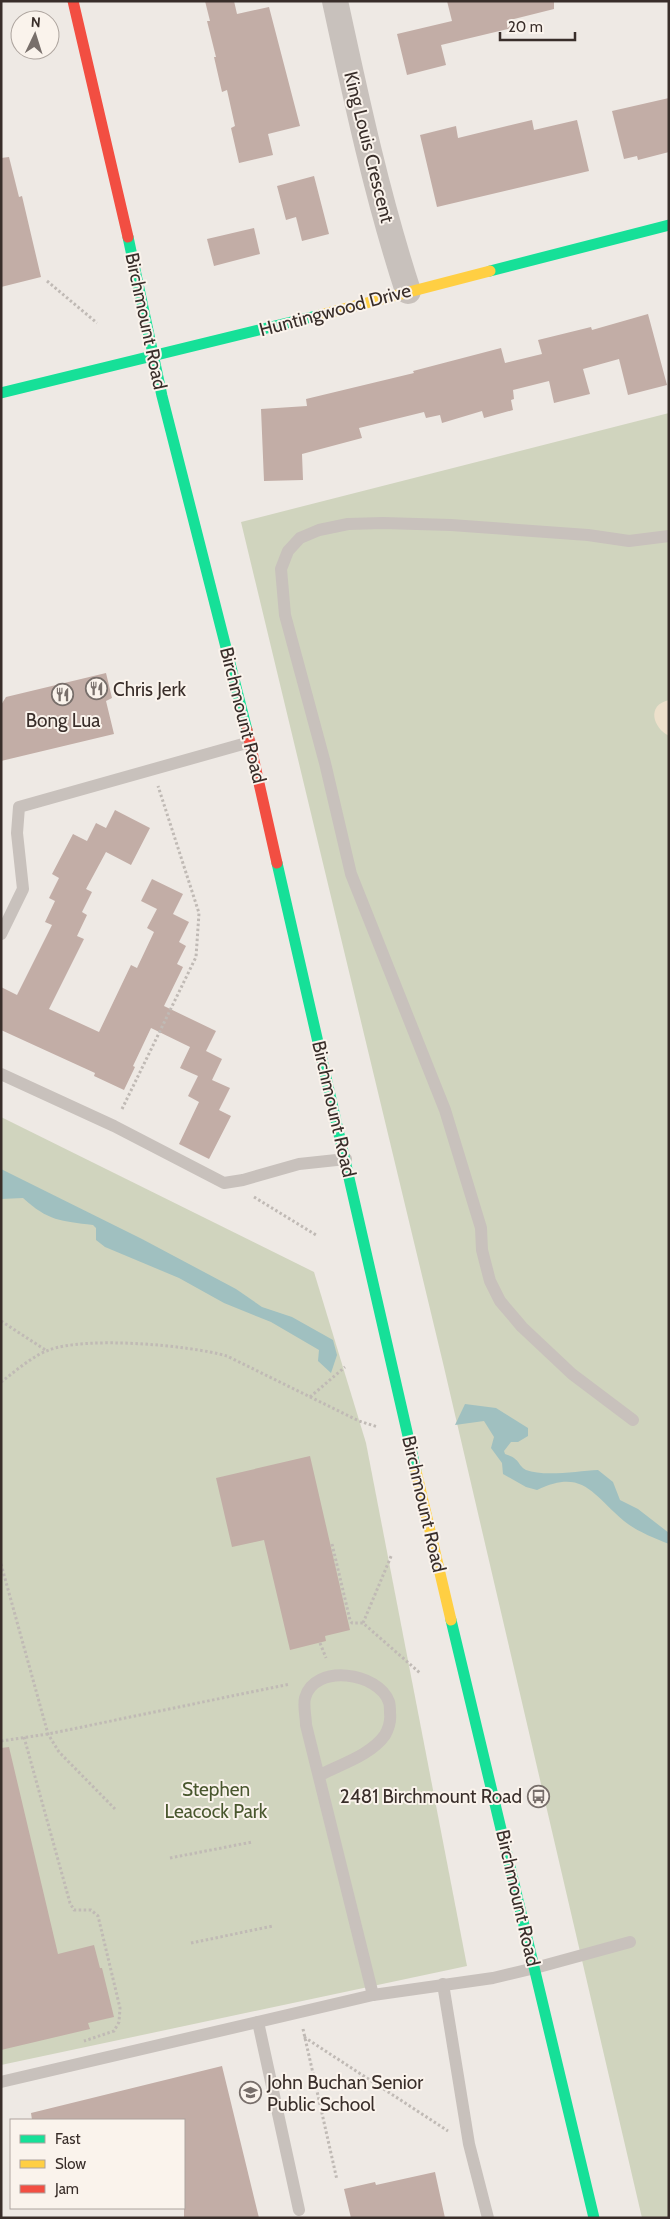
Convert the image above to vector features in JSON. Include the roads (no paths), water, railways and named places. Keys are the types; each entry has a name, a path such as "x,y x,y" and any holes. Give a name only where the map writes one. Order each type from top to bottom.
{"main road":[{"name":"Birchmount Road","path":"72,1 162,396 250,742 408,1438 594,2218"},
{"name":"Huntingwood Drive","path":"1,393 669,225"}],"street":[{"name":"King Louis Crescent","path":"335,1 362,124 392,240 408,291"}],"lane":[{"path":"633,1420 572,1374 522,1327 500,1302 490,1281 482,1250 481,1228 445,1110 351,874 325,763 285,615 281,569 288,551 300,538 319,530 348,524 451,525 588,535 629,542 669,536"},
{"path":"1,934 23,889 17,833 19,806 250,742"},
{"path":"1,1074 114,1126 224,1183 242,1180 299,1164 346,1159"},
{"path":"320,1775 371,1750 384,1736 391,1722 389,1702 379,1687 359,1677 331,1676 323,1678 311,1688 305,1698 306,1725 320,1775 373,1995"},
{"path":"1,2082 373,1995 493,1978 630,1942"},
{"path":"443,1984 469,2144 488,2218"},
{"path":"258,2022 300,2210"}],"water":[{"path":"1,1169 142,1239 236,1289 262,1307 292,1317 333,1340 337,1355 331,1373 318,1361 319,1350 271,1322 224,1303 179,1278 105,1247 96,1240 96,1228 93,1225 55,1219 32,1206 23,1198 1,1199"},
{"path":"465,1404 496,1408 528,1428 528,1436 518,1442 511,1442 504,1451 505,1454 514,1458 526,1470 551,1473 598,1470 613,1482 620,1500 638,1509 669,1533 669,1544 629,1525 586,1487 566,1482 553,1484 537,1490 526,1487 503,1474 502,1463 491,1448 494,1437 484,1421 455,1425"}],"place":[{"name":"Chris Jerk","path":"97,689"},
{"name":"Bong Lua","path":"63,694"},
{"name":"2481 Birchmount Road","path":"538,1796"},
{"name":"John Buchan Senior Public School","path":"251,2093"}],"park label":[{"name":"Stephen Leacock Park","path":"216,1800"}]}
